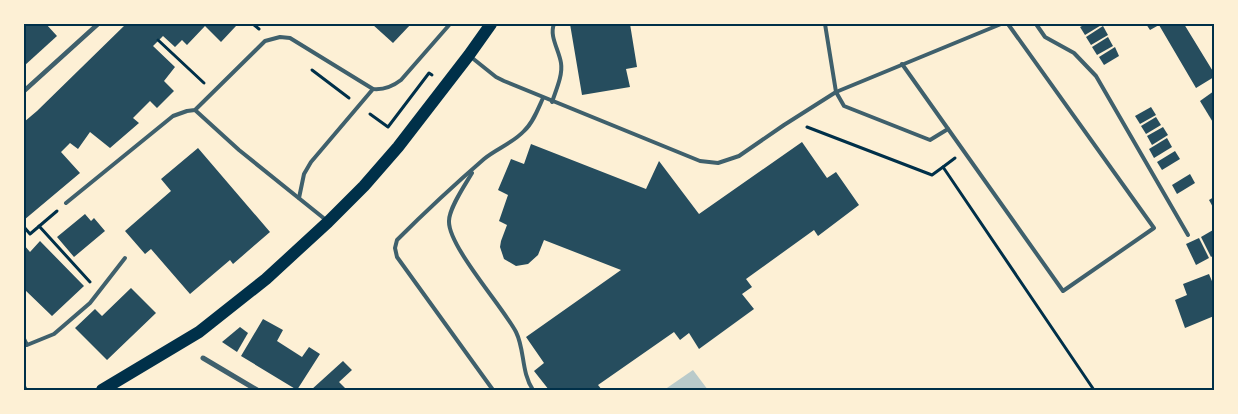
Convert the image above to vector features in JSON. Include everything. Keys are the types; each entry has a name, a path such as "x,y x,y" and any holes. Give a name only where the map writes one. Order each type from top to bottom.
{"main road":[{"path":"102,390 199,332 266,279 328,222 364,186 398,147 491,24"}],"street":[{"path":"24,92 98,24"},
{"path":"204,358 258,390"}],"lane":[{"path":"66,203 173,116 195,110 261,43 280,36 290,38 373,89 388,88 401,80 450,24"},
{"path":"552,102 561,73 561,64 552,29 554,24"},
{"path":"825,24 836,92 844,106 930,140 948,129"},
{"path":"469,55 496,77 552,102 700,161 718,163 739,156 836,92 1001,24"},
{"path":"902,64 1063,291 1154,228 1008,24"},
{"path":"1036,24 1046,37 1074,53 1096,76 1188,234"},
{"path":"299,198 304,174 311,162 373,89"},
{"path":"493,390 397,257 395,248 397,240 438,199 473,171 490,154 526,130 543,98"},
{"path":"195,110 239,150 328,222"},
{"path":"473,171 450,214 450,229 457,245 517,333 527,381 533,390"},
{"path":"24,339 27,345 54,334 90,303 125,258"}],"path":[{"path":"158,40 213,91"},
{"path":"790,121 932,175 943,167 1094,390"},
{"path":"24,227 30,234 66,203"},
{"path":"39,226 99,291"},
{"path":"24,385 26,390"}],"shaded area":[{"path":"693,370 708,390 664,390"}],"building":[{"path":"24,24 46,24 57,36 24,66"},
{"path":"126,24 235,24 236,26 221,42 205,26 187,45 182,40 175,47 163,36 153,46 175,67 164,81 174,91 157,108 150,101 133,118 139,123 110,148 90,132 78,149 70,143 61,152 80,173 24,220 24,122"},
{"path":"372,24 411,24 393,43"},
{"path":"570,24 630,24 637,67 626,69 630,87 582,95"},
{"path":"1086,24 1103,24 1085,35 1080,27"},
{"path":"1146,24 1184,24 1214,73 1214,77 1196,88 1159,25 1150,30"},
{"path":"1103,26 1108,35 1091,45 1086,37"},
{"path":"1108,37 1113,46 1097,55 1092,47"},
{"path":"1115,47 1119,56 1104,65 1099,57"},
{"path":"1214,91 1214,124 1200,101"},
{"path":"1151,107 1156,115 1140,124 1135,116"},
{"path":"1156,117 1161,125 1146,134 1141,126"},
{"path":"1163,127 1168,135 1152,145 1147,136"},
{"path":"1167,138 1172,147 1154,158 1149,149"},
{"path":"802,142 827,178 836,172 859,205 818,236 814,230 746,279 752,287 742,294 754,309 699,349 689,333 680,340 674,332 598,385 602,390 549,390 534,371 544,363 526,337 621,270 544,240 538,255 528,264 516,266 504,259 500,247 507,225 499,221 508,195 498,190 511,159 524,164 531,144 646,189 659,161 699,214"},
{"path":"198,148 270,232 233,264 230,260 190,294 151,249 145,254 125,231 171,191 161,179"},
{"path":"1175,151 1180,159 1162,170 1157,162"},
{"path":"1190,174 1195,183 1177,194 1172,185"},
{"path":"1214,197 1214,209 1209,200"},
{"path":"85,214 91,221 94,218 105,231 74,257 57,237"},
{"path":"1213,230 1214,255 1211,257 1201,237"},
{"path":"1199,238 1209,258 1196,265 1186,244"},
{"path":"40,241 84,286 52,316 24,289 24,245 30,252"},
{"path":"1209,274 1214,286 1214,316 1185,328 1175,300 1187,295 1183,284"},
{"path":"131,288 156,313 107,360 75,328 95,309 102,316"},
{"path":"263,319 283,330 277,341 302,357 309,347 320,354 297,390 241,356"},
{"path":"240,327 248,333 237,352 222,342"},
{"path":"343,361 352,370 339,382 347,390 311,390"}]}
